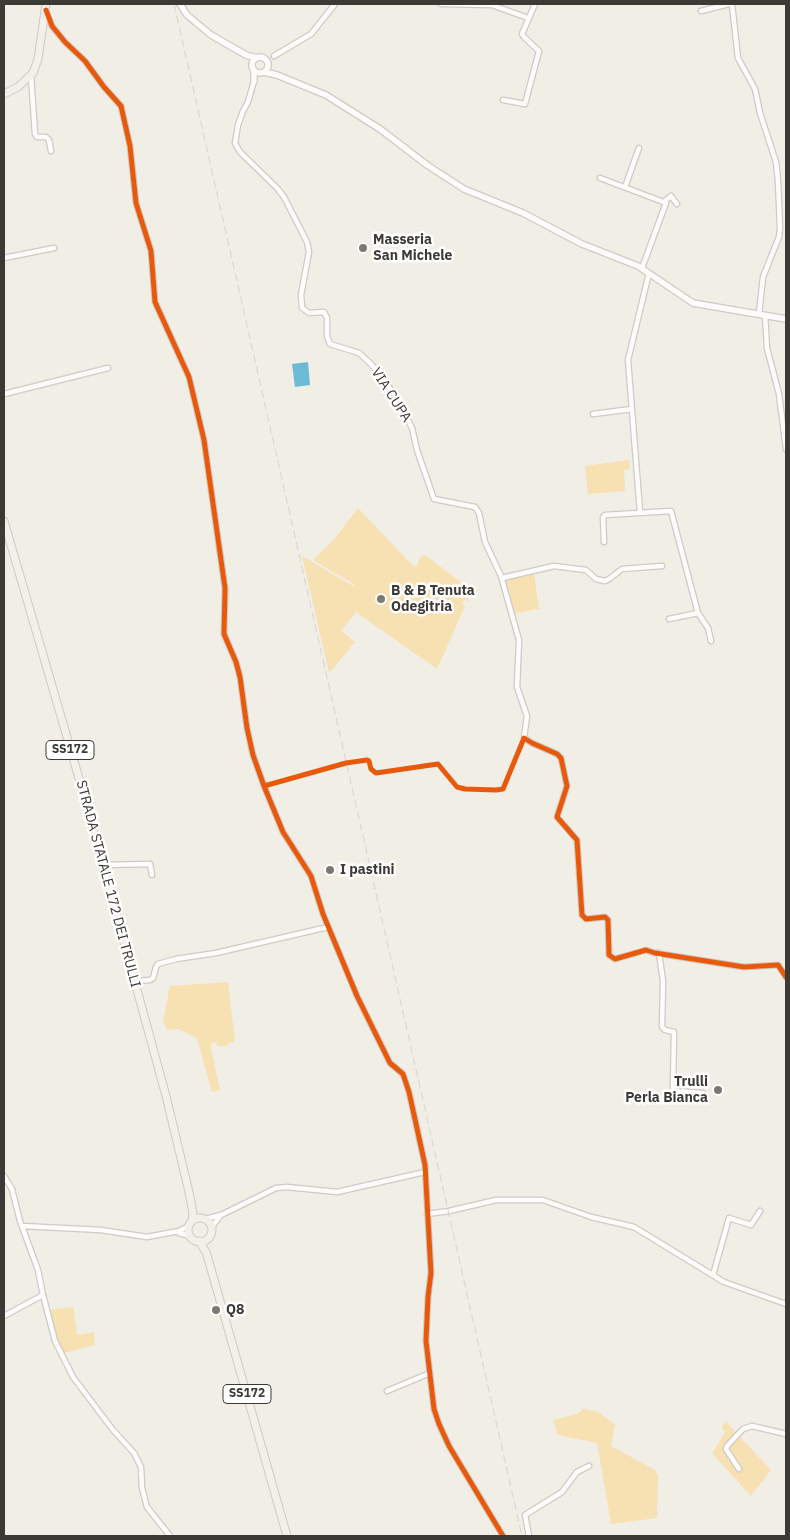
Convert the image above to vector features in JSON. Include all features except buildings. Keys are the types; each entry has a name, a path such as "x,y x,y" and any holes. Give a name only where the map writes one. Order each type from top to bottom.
{"main road":[{"path":"4,94 18,87 31,75 38,58 46,7"},
{"name":"STRADA STATALE 172 DEI TRULLI","path":"4,521 166,1096 193,1213 190,1236"},
{"name":"STRADA STATALE 172 DEI TRULLI","path":"189,1192 197,1212 212,1227"},
{"path":"191,1223 204,1219"},
{"path":"190,1236 203,1240 211,1235 212,1227"},
{"name":"SS172","path":"203,1240 287,1536"}],"street":[{"path":"180,4 187,15 212,35 246,55 264,61 277,75"},
{"path":"253,67 311,34 335,4"},
{"path":"441,4 492,5 528,18"},
{"path":"502,100 525,104 540,51 522,35 535,4"},
{"path":"701,12 731,4 738,58 755,89 760,113 776,162 780,228 779,237 762,277 762,314 767,348 780,400 786,449"},
{"path":"46,7 52,26 71,49 85,60 104,87 121,106 130,146 136,203 151,251 155,302 189,377 204,440 225,588 224,634 240,677 253,755 283,832 312,876 328,927 357,996 390,1063 402,1074 424,1157 431,1274 426,1341 434,1409 449,1446 503,1536"},
{"path":"246,55 253,67 254,81"},
{"path":"254,81 263,72 264,61"},
{"path":"253,67 326,95 380,129 427,165 464,189 523,213 582,244 642,268 693,303 786,319"},
{"path":"31,75 35,134 37,137 46,137 49,140 51,151"},
{"name":"VIA CUPA","path":"254,81 248,102 238,125 235,143 240,152 284,197 307,242 309,252 301,295 302,308 309,313 324,312 327,318 326,336 330,344 359,353 371,364 389,387 412,428 417,450 434,499 477,509 485,542 502,578 519,640 517,687 527,716 524,738 532,744 557,754 562,758 567,786 557,817 577,840 582,915 586,919 605,916 608,920 610,955 615,959 646,950 659,953"},
{"path":"625,187 639,148"},
{"path":"600,178 665,202"},
{"path":"642,268 666,204 665,202 671,196 677,204"},
{"path":"4,258 54,248"},
{"path":"640,512 628,360 649,273"},
{"path":"4,394 108,368"},
{"path":"593,414 632,409"},
{"path":"604,542 603,516 668,510 672,512 698,613 708,628 711,641"},
{"path":"502,578 554,566 586,570 596,578 605,581 622,569 662,566"},
{"path":"669,619 698,613"},
{"path":"102,865 150,864 152,875"},
{"path":"134,981 150,980 153,978 158,964 176,959 216,953 328,927"},
{"path":"704,1093 675,1091 673,1089 674,1032 665,1030 662,1027 663,981 659,953 744,967 778,965 786,977"},
{"path":"204,1219 221,1215 278,1187 337,1192 425,1172"},
{"path":"4,1176 12,1189 22,1226 38,1270 55,1341 73,1377 112,1430 134,1453 141,1467 142,1488 147,1507 170,1536"},
{"path":"427,1214 496,1200 543,1200 591,1217 634,1227 724,1282 786,1304"},
{"path":"714,1276 729,1218 751,1225 760,1211"},
{"path":"212,1227 221,1215"},
{"path":"22,1226 101,1230 146,1238 184,1230 191,1223"},
{"path":"173,1233 184,1233 190,1236"},
{"path":"4,1316 43,1295"},
{"path":"387,1391 430,1373"},
{"path":"739,1469 726,1449 743,1429 752,1426 786,1434"},
{"path":"529,1536 525,1515 562,1492 577,1472 589,1466"}],"shaded area":[{"path":"629,460 630,469 624,470 625,491 588,494 585,466"},
{"path":"358,508 413,566 416,567 421,556 425,555 465,585 469,602 465,599 462,603 465,606 437,669 356,612 341,631 355,642 329,672 302,556 353,586 354,584 313,560 336,537"},
{"path":"534,573 539,609 515,613 505,580"},
{"path":"228,982 235,1041 227,1046 218,1046 215,1042 210,1044 220,1090 212,1092 197,1038 178,1029 167,1030 163,1022 170,986"},
{"path":"73,1307 77,1335 94,1332 95,1345 64,1353 57,1340 48,1310"},
{"path":"583,1409 596,1411 615,1424 611,1446 655,1470 658,1476 657,1518 611,1524 597,1443 558,1435 553,1420 577,1414"},
{"path":"726,1422 771,1470 751,1496 712,1453 725,1433 722,1426"}],"water":[{"path":"308,362 310,385 295,387 292,364"}],"railway":[{"path":"174,4 522,1536"}],"cycle path":[{"path":"46,10 52,26 65,42 85,61 121,106 130,146 136,203 151,251 155,302 189,377 204,440 225,588 224,634 240,677 253,755 283,832 311,876 323,914 357,996 390,1063 403,1074 409,1092 425,1165 431,1273 426,1341 434,1409 449,1446 503,1536"},
{"path":"264,786 346,763 367,760 371,769 376,773 438,764 457,787 465,789 503,789 524,738 557,754 561,758 567,786 557,817 577,840 582,915 586,919 605,917 608,920 609,955 615,959 646,950 744,967 778,965 786,977"}],"place":[{"name":"Masseria San Michele","path":"363,248"},
{"name":"B & B Tenuta Odegitria","path":"381,599"},
{"name":"I pastini","path":"330,870"},
{"name":"Trulli Perla Bianca","path":"718,1090"},
{"name":"Q8","path":"216,1310"}]}
